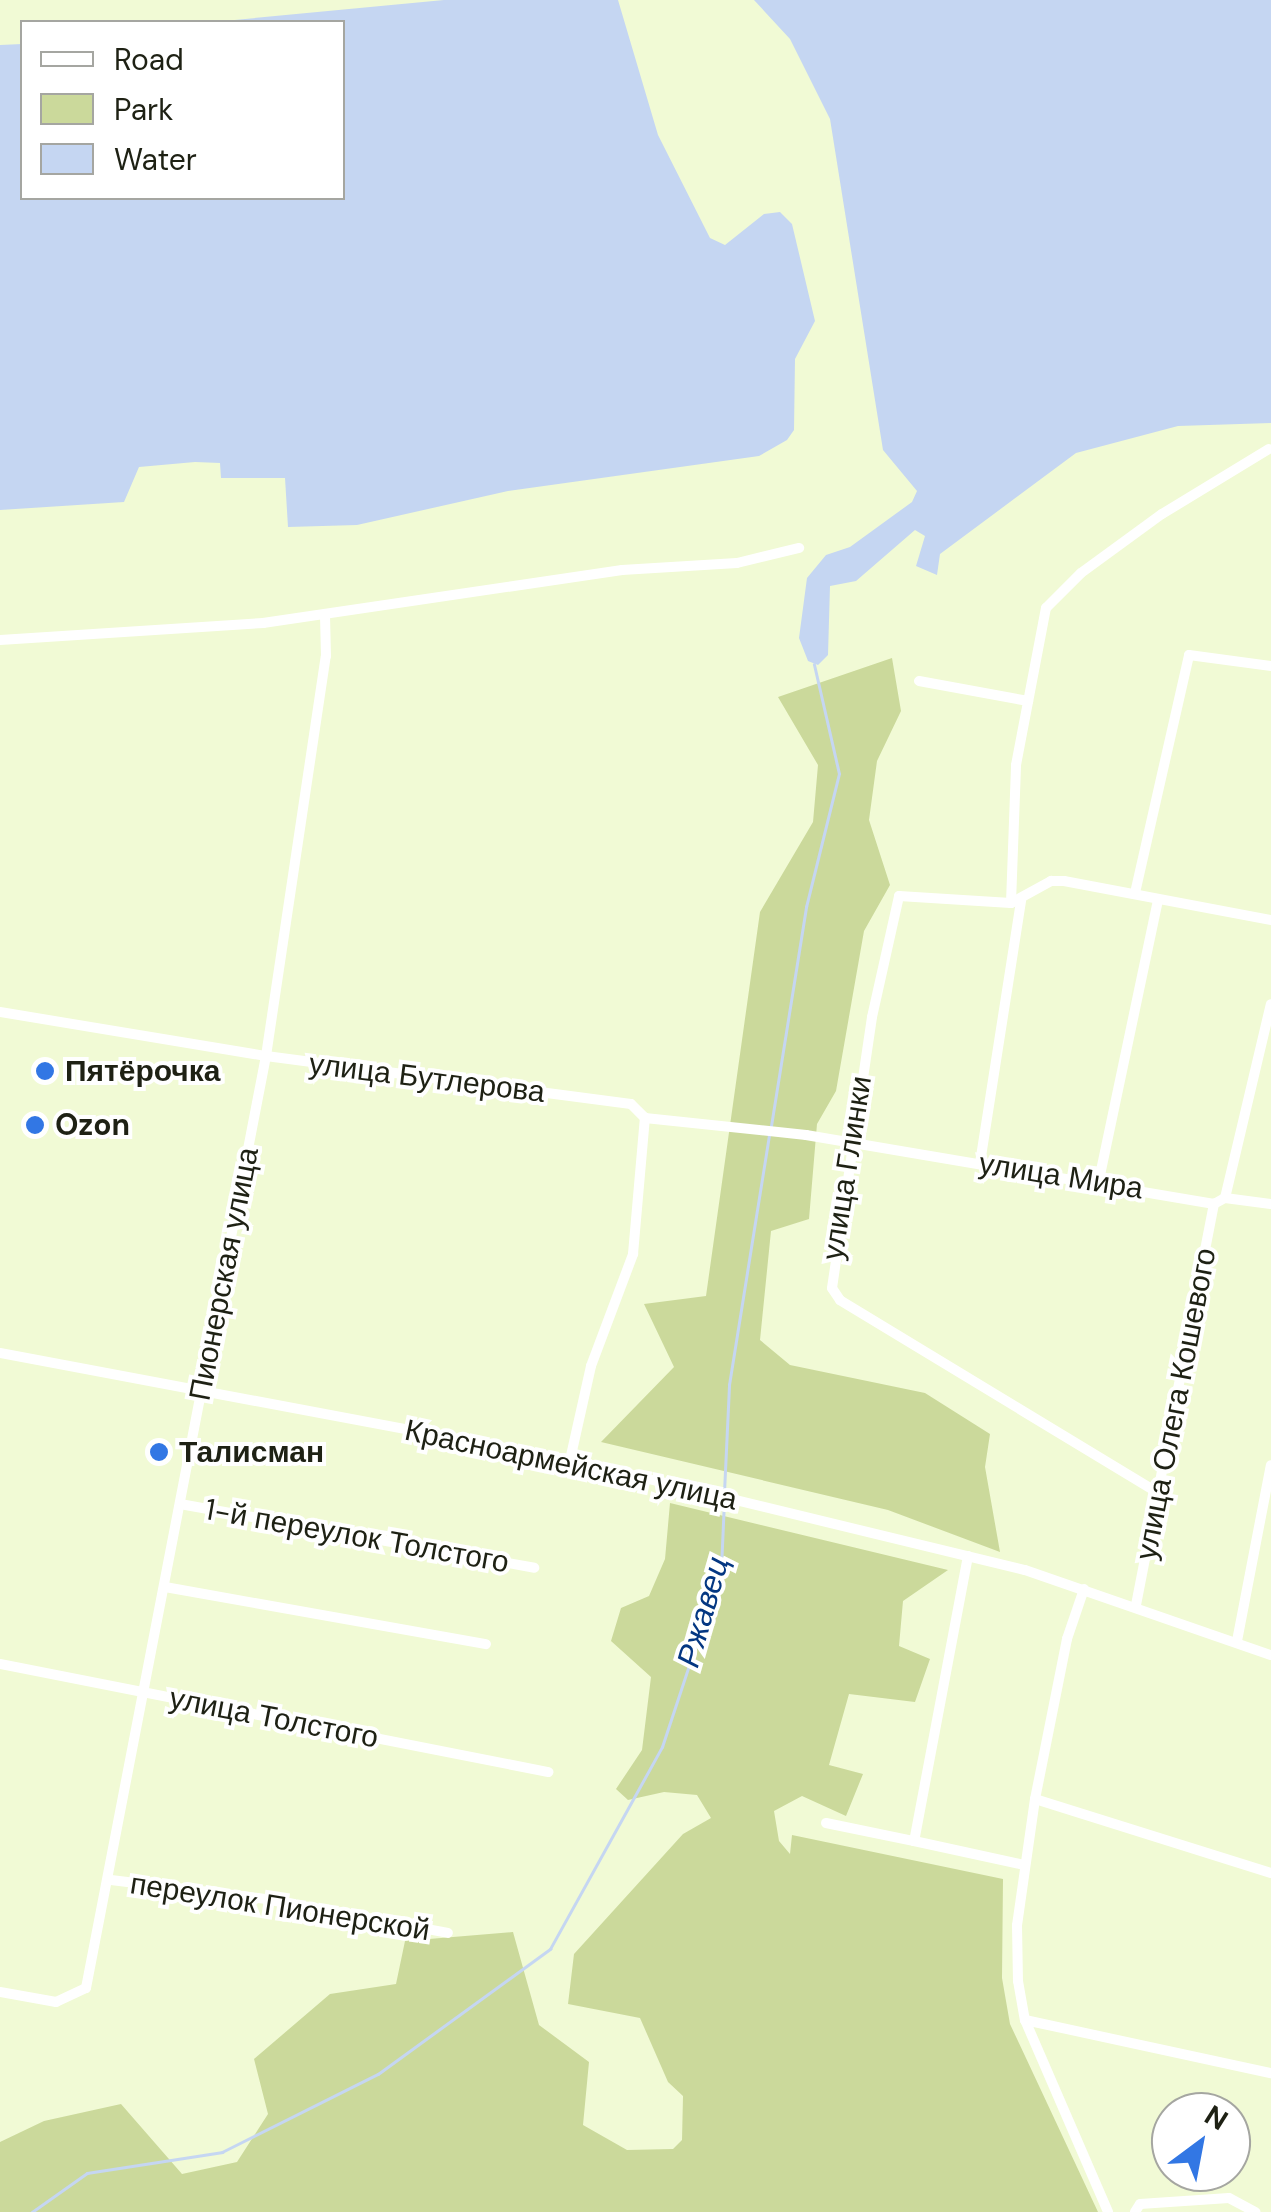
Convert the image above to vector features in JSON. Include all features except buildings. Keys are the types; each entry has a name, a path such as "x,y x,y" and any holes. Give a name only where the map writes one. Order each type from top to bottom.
{"street":[{"path":"980,1163 1016,902 1016,766 1038,625 1057,596 1215,477 1269,449"},
{"path":"0,640 325,614 622,570 737,563 799,548"},
{"name":"Пионерская улица","path":"0,1992 56,2002 86,1988 110,1880 266,1056 326,656 325,614"},
{"path":"1135,893 1189,655 1271,666"},
{"path":"919,680 1028,701"},
{"path":"1016,902 1051,881 1271,920"},
{"name":"улица Глинки","path":"1016,902 898,896 850,1143 830,1276 840,1300 1160,1494"},
{"path":"1099,1180 1158,900"},
{"name":"улица Олега Кошевого","path":"1136,1605 1220,1201 1271,1004"},
{"name":"улица Бутлерова","path":"0,1012 266,1056 632,1104 645,1118 850,1143"},
{"path":"570,1460 591,1366 633,1254 645,1118"},
{"name":"улица Мира","path":"850,1143 1220,1201 1271,1204"},
{"name":"Красноармейская улица","path":"0,1353 570,1460 968,1556 1136,1605 1271,1655"},
{"path":"1237,1641 1271,1465"},
{"name":"1-й переулок Толстого","path":"180,1504 534,1568"},
{"path":"914,1841 968,1556"},
{"path":"165,1586 486,1644"},
{"path":"1084,1589 1067,1639 1034,1799 1017,1924 1025,2020 1108,2212"},
{"name":"улица Толстого","path":"0,1664 548,1772"},
{"path":"1034,1799 1271,1872"},
{"path":"826,1823 1024,1866"},
{"name":"переулок Пионерской","path":"110,1880 265,1899 448,1934"},
{"path":"1025,2020 1271,2073"},
{"path":"1136,2212 1150,2203 1229,2198 1255,2212"}],"green space":[{"path":"892,658 901,711 877,761 869,820 890,885 864,931 836,1091 817,1124 809,1219 771,1231 760,1340 790,1365 925,1393 990,1434 985,1467 1000,1552 888,1510 601,1442 674,1367 644,1304 706,1296 760,912 813,822 818,765 778,697"},
{"path":"670,1503 948,1570 903,1601 899,1646 930,1659 915,1702 849,1694 829,1765 863,1774 846,1816 802,1796 774,1811 779,1841 790,1854 792,1835 1003,1879 1002,1978 1010,2024 1098,2212 0,2212 0,2142 44,2121 121,2104 182,2174 237,2162 268,2114 254,2059 330,1994 396,1984 405,1941 513,1932 539,2025 589,2062 583,2125 627,2150 673,2149 682,2140 683,2096 668,2082 640,2018 568,2004 574,1954 683,1834 711,1818 697,1795 664,1792 628,1800 616,1789 642,1750 651,1677 611,1641 621,1608 649,1596 665,1559"}],"water":[{"path":"444,0 618,0 658,135 710,238 725,245 764,214 780,212 792,224 815,321 795,359 794,430 787,440 759,456 508,491 357,525 288,527 285,478 221,478 220,463 139,467 124,502 0,510 0,45 20,44 20,200 345,200 345,20 234,20"},
{"path":"754,0 1271,0 1271,423 1178,426 1076,453 940,554 937,575 916,566 925,536 915,530 856,581 830,586 828,655 818,665 808,661 799,638 807,578 826,555 850,547 912,502 917,491 883,450 830,119 790,39"}],"waterway":[{"name":"Ржавец","path":"771,1126 806,907 839,774 814,665"},
{"name":"Ржавец","path":"724,1492 729,1385 769,1134"},
{"name":"Ржавец","path":"32,2212 87,2173 222,2152 378,2074 550,1949 662,1747 721,1569 724,1500"}],"place":[{"name":"Пятёрочка","path":"45,1071"},
{"name":"Ozon","path":"35,1125"},
{"name":"Талисман","path":"159,1452"}]}
